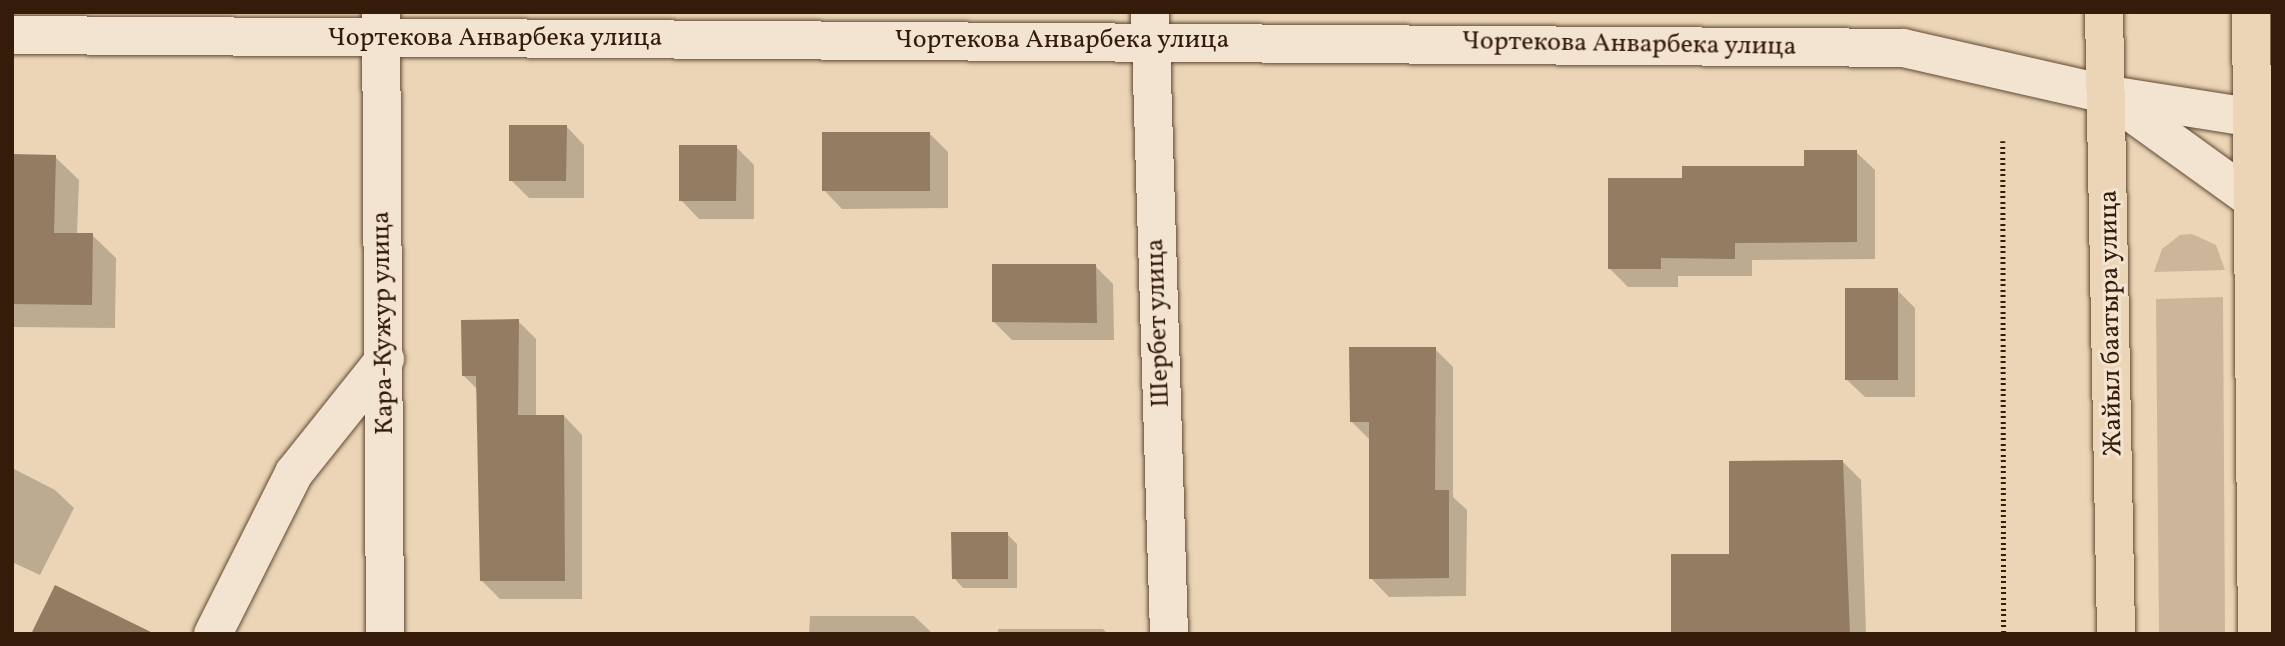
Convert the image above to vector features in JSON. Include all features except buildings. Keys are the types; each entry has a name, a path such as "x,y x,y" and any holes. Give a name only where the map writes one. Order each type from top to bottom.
{"main road":[{"name":"Жайыл баатыра улица","path":"2104,12 2116,634"},
{"path":"2251,12 2263,120 2257,634"}],"street":[{"name":"Чортекова Анварбека улица","path":"12,35 381,26 1150,27 1903,48 2106,94 2263,120"},
{"name":"Кара-Кужур улица","path":"381,26 385,634"},
{"name":"Шербет улица","path":"1150,27 1169,634"},
{"path":"2106,94 2263,201"},
{"path":"213,634 294,474 385,359"}],"path":[{"path":"2003,141 2004,634"}],"shaded area":[{"path":"2192,234 2216,245 2225,270 2154,272 2162,249 2180,235"},
{"path":"2223,297 2225,634 2159,634 2156,299"}]}
